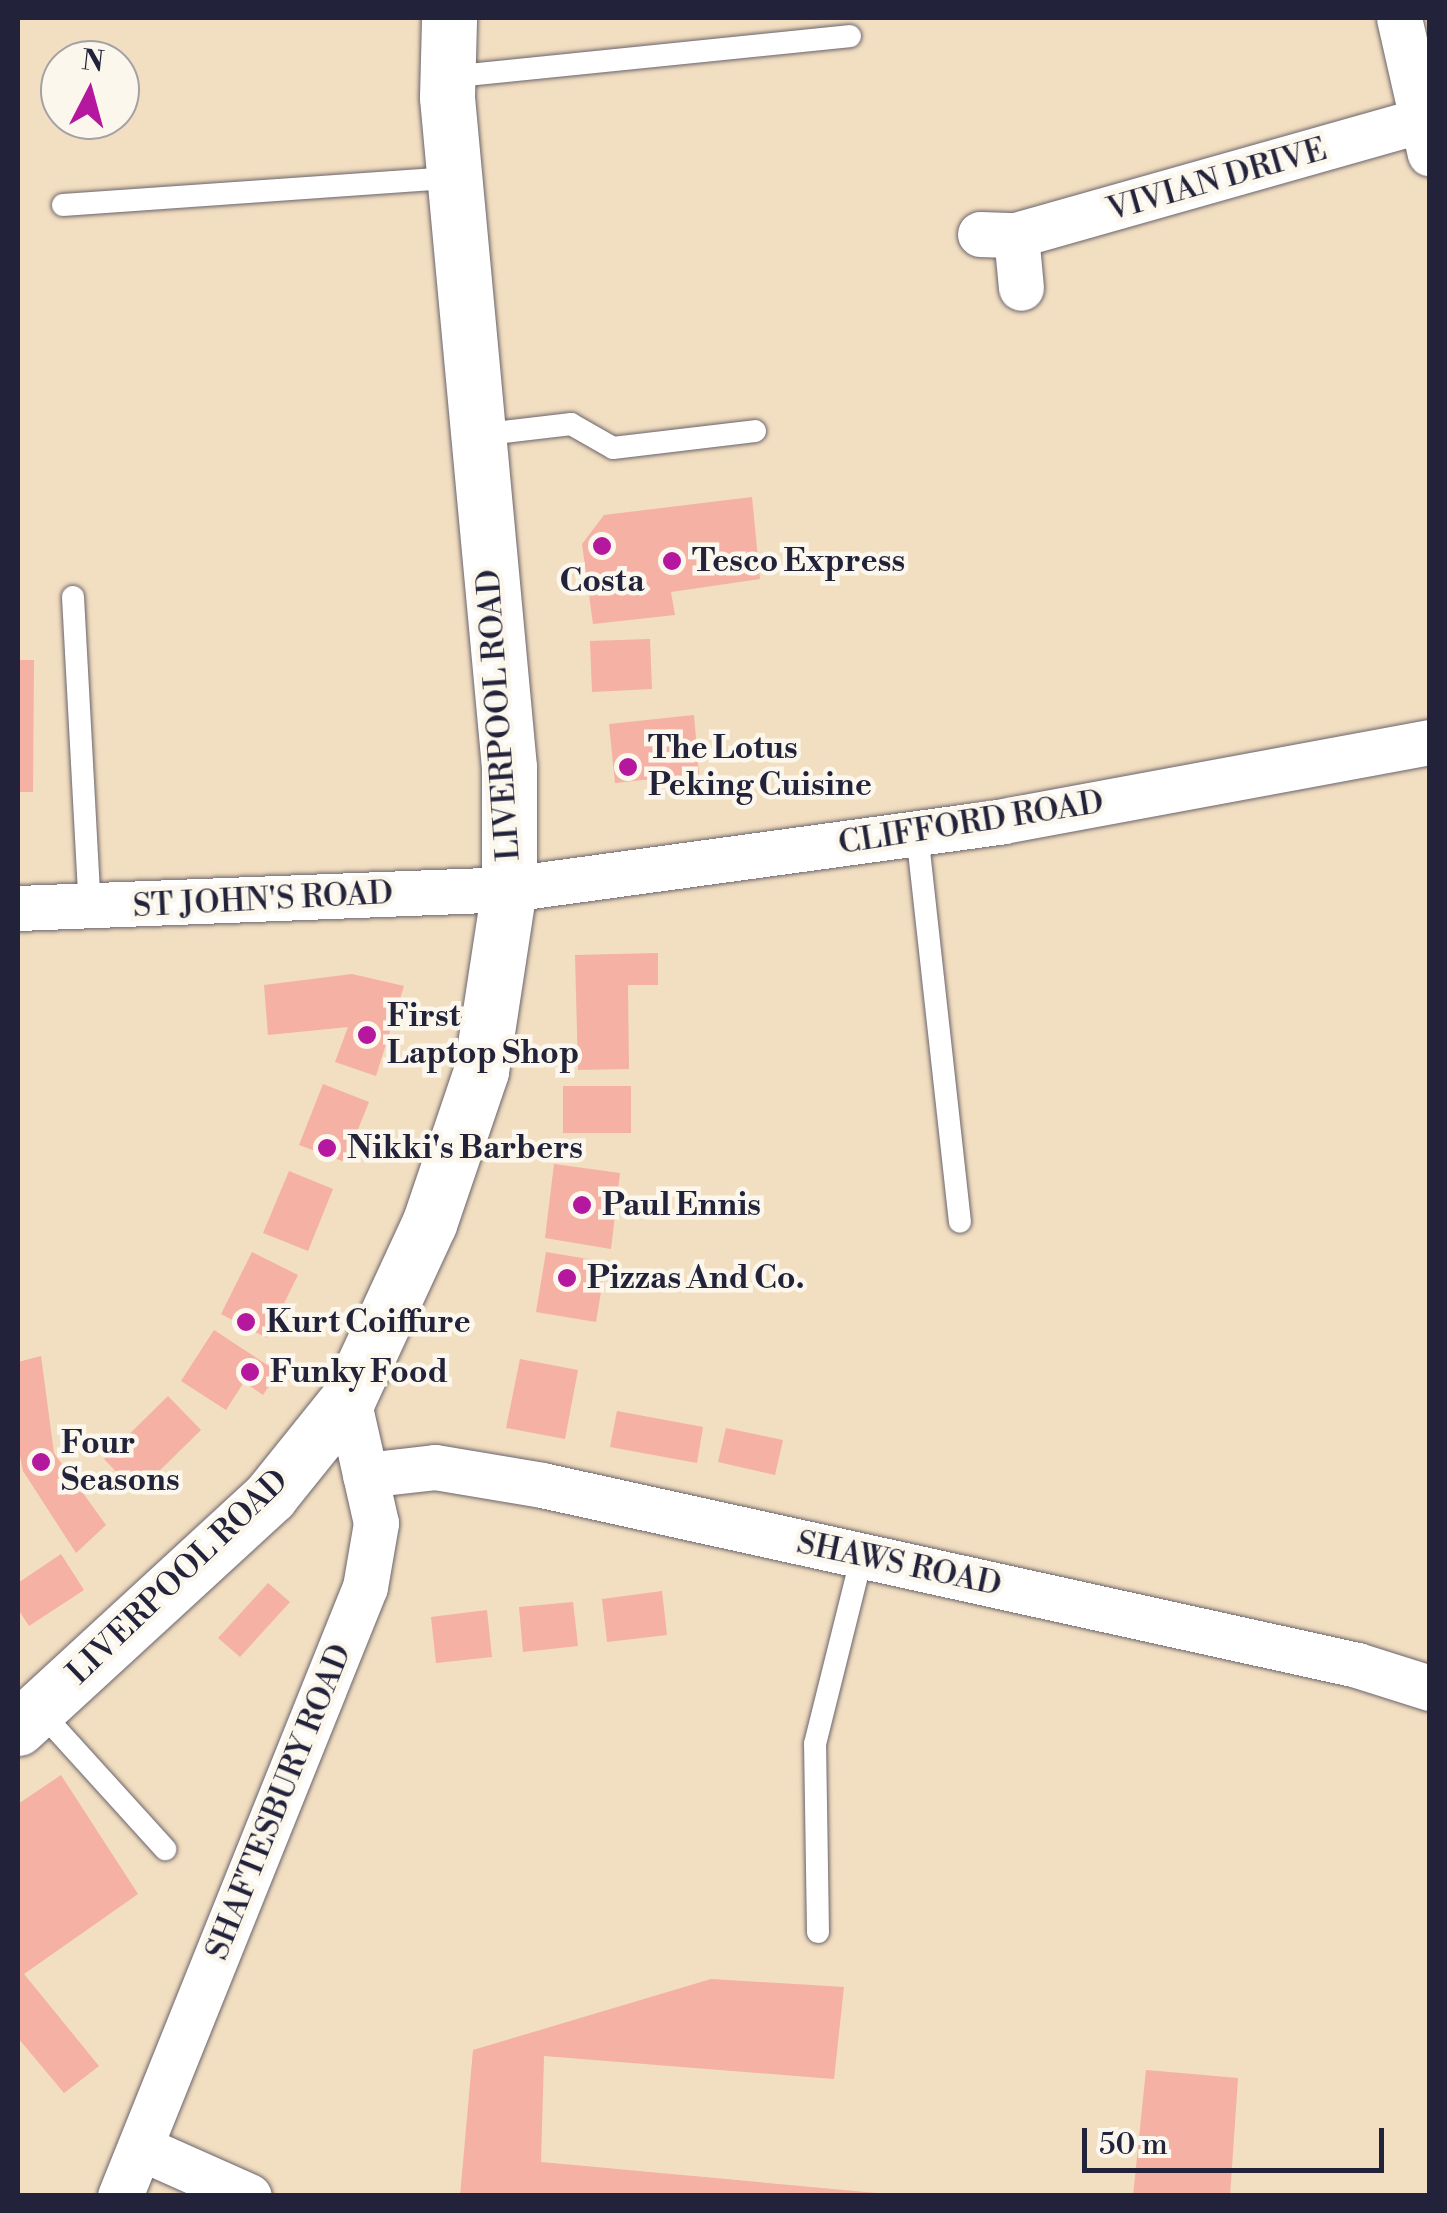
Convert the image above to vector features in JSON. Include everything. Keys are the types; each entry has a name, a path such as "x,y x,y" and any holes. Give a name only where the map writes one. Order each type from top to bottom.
{"main road":[{"name":"LIVERPOOL ROAD","path":"28,1719 270,1496 348,1399 429,1224 482,1071 510,889 509,767 454,178 449,18"}],"street":[{"name":"VIVIAN DRIVE","path":"1022,288 998,234 1424,138 1399,18"},
{"name":"CLIFFORD ROAD","path":"510,889 917,833 1430,742"},
{"name":"ST JOHN'S ROAD","path":"18,908 510,889"},
{"name":"SHAFTESBURY ROAD","path":"120,2196 364,1587 376,1523 348,1399"},
{"name":"SHAWS ROAD","path":"366,1475 434,1467 862,1555 1358,1665 1430,1688"},
{"path":"141,2148 249,2196"}],"lane":[{"path":"448,76 850,36"},
{"path":"63,205 454,178"},
{"path":"478,436 571,424 613,448 756,431"},
{"path":"73,596 90,907"},
{"path":"917,833 960,1222"},
{"path":"818,1932 815,1744 862,1555"},
{"path":"28,1719 165,1850"}],"building":[{"name":"Tesco Express","path":"752,497 760,579 671,592 675,615 593,624 582,544 604,515"},
{"path":"650,639 652,689 592,692 590,641"},
{"path":"18,660 34,660 33,792 18,792"},
{"path":"694,715 699,774 615,783 609,724"},
{"path":"658,953 658,985 628,985 629,1069 578,1070 575,955"},
{"path":"352,974 404,986 376,1076 335,1062 348,1027 268,1035 264,985"},
{"path":"323,1084 369,1102 345,1162 299,1145"},
{"path":"563,1086 631,1086 631,1133 563,1133"},
{"name":"Paul Ennis","path":"554,1164 620,1173 611,1249 545,1238"},
{"path":"289,1171 333,1189 308,1251 263,1233"},
{"path":"252,1252 298,1275 267,1338 221,1314"},
{"path":"546,1252 606,1262 596,1322 536,1312"},
{"path":"214,1330 278,1372 263,1395 244,1382 226,1410 181,1381"},
{"name":"Four Seasons","path":"41,1356 54,1453 106,1525 76,1553 23,1471 18,1446 18,1362"},
{"path":"520,1359 578,1370 565,1439 506,1428"},
{"path":"168,1396 201,1430 137,1493 104,1459"},
{"path":"617,1411 703,1427 697,1463 610,1447"},
{"path":"726,1428 783,1440 775,1475 718,1462"},
{"path":"61,1554 84,1590 29,1626 18,1609 18,1583"},
{"path":"268,1583 290,1602 240,1657 218,1638"},
{"path":"662,1591 667,1635 607,1642 602,1599"},
{"path":"573,1602 578,1646 523,1652 519,1607"},
{"path":"487,1610 492,1657 436,1663 431,1617"},
{"path":"61,1775 138,1894 24,1974 99,2066 64,2093 18,2038 18,1804"},
{"path":"711,1979 844,1987 834,2079 544,2056 541,2162 909,2196 460,2196 473,2050"},
{"path":"1146,2070 1238,2078 1230,2196 1133,2196"}],"place":[{"name":"Costa","path":"602,546"},
{"name":"Tesco Express","path":"672,561"},
{"name":"The Lotus Peking Cuisine","path":"628,767"},
{"name":"First Laptop Shop","path":"367,1035"},
{"name":"Nikki's Barbers","path":"327,1148"},
{"name":"Paul Ennis","path":"582,1205"},
{"name":"Pizzas And Co.","path":"567,1278"},
{"name":"Kurt Coiffure","path":"246,1322"},
{"name":"Funky Food","path":"250,1372"},
{"name":"Four Seasons","path":"41,1462"}]}
